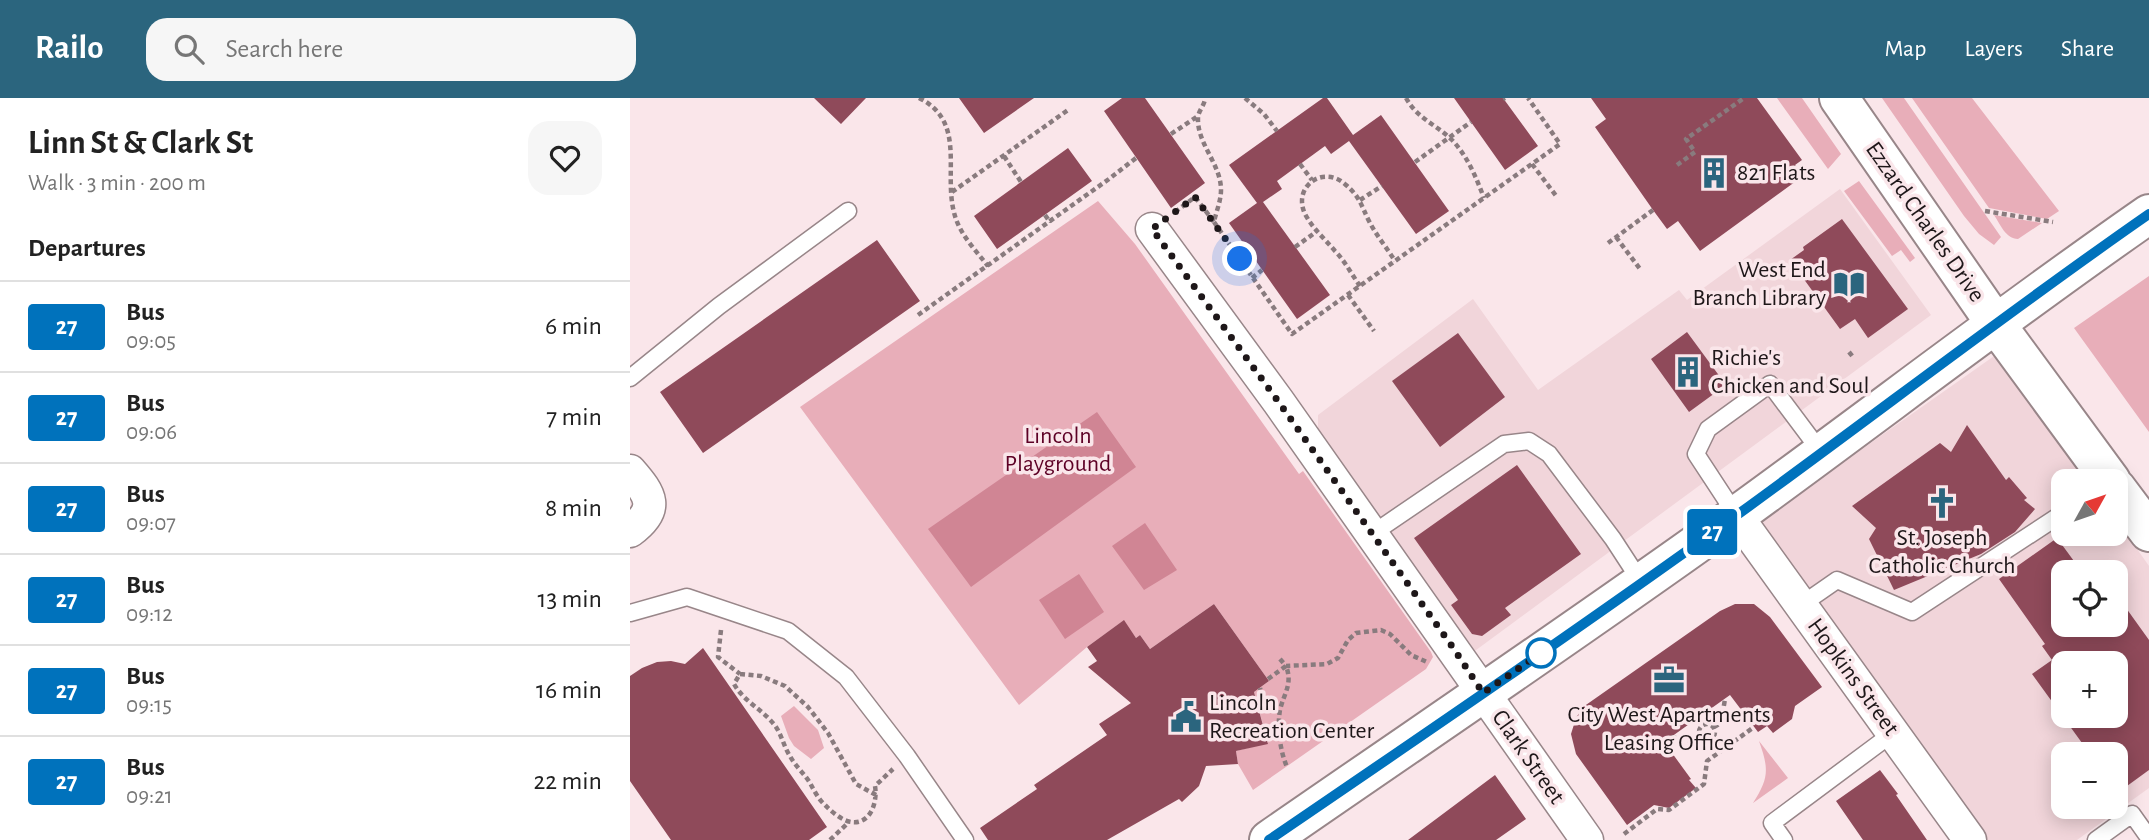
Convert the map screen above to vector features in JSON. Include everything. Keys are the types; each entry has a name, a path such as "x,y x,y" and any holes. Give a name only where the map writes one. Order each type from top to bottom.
{"street":[{"name":"Ezzard Charles Drive","path":"1839,98 1995,323 2101,469"},
{"path":"1269,840 1736,515 1995,323 2149,214"},
{"name":"Clark Street","path":"1152,229 1278,401 1587,840"},
{"path":"630,471 644,488 650,505 643,521 630,531"},
{"name":"Ezzard Charles Drive","path":"2128,505 2149,532"},
{"name":"Hopkins Street","path":"1736,515 1970,840"}],"lane":[{"path":"630,378 719,306 848,211"},
{"path":"1736,515 1696,454 1708,429 1770,384 1821,452"},
{"path":"1372,534 1504,444 1529,441 1549,454 1641,582"},
{"path":"1801,605 1837,580 1912,612 2051,521"},
{"path":"630,613 687,597 788,631 846,677 907,756 965,840"},
{"path":"1784,840 1772,823 1893,733"},
{"path":"2095,840 2132,814 2149,838"}],"path":[{"path":"921,98 933,105 950,133 951,193 955,219 988,266"},
{"path":"1171,134 1198,116 1205,100 1212,98"},
{"path":"1245,98 1264,114 1277,131"},
{"path":"1406,98 1423,120 1449,138 1468,163 1484,198"},
{"path":"1152,229 1195,197 1292,334 1560,144 1528,98"},
{"path":"1677,165 1695,152 1686,139 1744,98"},
{"path":"951,193 1069,110"},
{"path":"1198,116 1203,141 1216,166 1221,190 1213,222"},
{"path":"1415,162 1471,122"},
{"path":"1003,156 1021,182"},
{"path":"918,315 1136,158"},
{"path":"1300,164 1312,180"},
{"path":"1532,164 1557,197"},
{"path":"1360,286 1335,251 1316,232 1304,212 1301,200 1312,180 1323,176 1336,176 1360,200 1369,221 1395,261"},
{"path":"1360,200 1382,186"},
{"path":"1608,243 1653,210"},
{"path":"1985,211 2053,222"},
{"path":"1045,215 1050,222"},
{"path":"1295,247 1316,232"},
{"path":"1616,237 1640,269"},
{"path":"1252,278 1262,270"},
{"path":"1348,295 1374,331"},
{"path":"1849,352 1853,357"},
{"path":"724,610 718,657 740,674 761,676 785,686 808,707 828,733 856,784 876,795"},
{"path":"1268,679 1286,666 1327,664 1338,658 1348,640 1356,633 1381,630 1390,634 1411,655 1431,664"},
{"path":"1280,659 1290,676 1280,713 1282,757 1287,767"},
{"path":"740,674 734,684 740,694 775,726 791,758 822,803 849,822 861,821 871,813 876,795 875,786 907,756"},
{"path":"1257,702 1263,700 1260,688"},
{"path":"1714,727 1721,723 1725,699"},
{"path":"1701,737 1700,730 1703,726 1707,724 1714,727"},
{"path":"1712,738 1714,727"},
{"path":"1624,834 1657,809 1669,810 1704,785 1707,761 1754,727"},
{"path":"1671,737 1694,742 1701,737"},
{"path":"1701,737 1712,738"},
{"path":"1712,738 1721,751"},
{"path":"830,840 849,822"}],"shaded area":[{"path":"1840,189 1931,315 1472,653 1318,439 1318,415 1473,299 1538,390 1679,290 1687,300"},
{"path":"1997,354 2079,469 2051,469 2051,546 2128,546 2128,536 2149,566 2149,788 2128,803 2128,742 2051,742 2051,819 2106,819 2077,840 1976,840 1750,528"},
{"path":"1097,412 1136,467 971,587 928,529"},
{"path":"1145,523 1177,570 1144,590 1112,546"},
{"path":"1079,574 1104,612 1065,639 1039,600"}],"green space":[{"path":"1777,98 1802,98 1841,154 1828,169"},
{"path":"1882,98 1904,98 2001,237 1994,245 1979,234 1964,216"},
{"path":"1912,98 1972,98 2059,211 2047,219 1989,208"},
{"path":"1859,181 1915,258 1910,262 1901,250 1892,256 1844,191"},
{"name":"Lincoln Playground","path":"1098,201 1135,244 1299,474 1303,471 1433,657 1426,669 1253,790 1238,764 1236,751 1268,743 1254,692 1269,681 1214,604 1150,649 1140,635 1136,638 1123,621 1087,647 1019,705 800,407"},
{"path":"1994,215 2042,223 2018,239 2010,237"},
{"path":"2149,276 2149,432 2074,328"},
{"path":"794,706 818,730 824,748 811,759 794,746 781,716"},
{"path":"1759,741 1788,778 1753,803 1766,773"}],"building":[{"path":"814,98 866,98 841,124"},
{"path":"959,98 1034,98 984,133"},
{"path":"1122,98 1145,98 1205,183 1171,208 1104,111"},
{"path":"1323,98 1327,98 1353,135 1381,115 1449,211 1416,234 1349,141 1331,154 1325,146 1277,181 1282,189 1263,202 1330,295 1297,319 1229,223 1257,203 1229,165"},
{"path":"1454,98 1503,98 1538,146 1505,170"},
{"name":"821 Flats","path":"1591,98 1757,98 1802,160 1795,165 1803,176 1700,251 1678,221 1667,229 1653,210 1595,127 1606,119"},
{"path":"1068,148 1092,181 997,249 974,216"},
{"name":"West End Branch Library","path":"1842,219 1908,309 1868,338 1855,319 1840,329 1790,260 1804,250 1803,247"},
{"path":"877,240 920,301 703,453 660,392"},
{"name":"Richie's Chicken and Soul","path":"1687,332 1726,385 1689,412 1651,359"},
{"path":"1458,333 1505,397 1440,447 1392,381"},
{"name":"St. Joseph Catholic Church","path":"1967,425 2006,480 2009,477 2027,498 2024,500 2035,509 2015,532 1981,554 1894,590 1869,539 1876,528 1852,506 1940,443 1951,452"},
{"path":"1517,465 1581,554 1505,608 1511,615 1482,636 1472,634 1451,605 1458,600 1414,538"},
{"path":"2051,542 2051,546 2063,546 2073,560 2051,560 2051,637 2128,637 2128,611 2149,640 2149,770 2128,785 2128,742 2081,742 2071,728 2128,728 2128,651 2051,651 2051,659 2042,646 2045,644 1999,579"},
{"name":"Lincoln Recreation Center","path":"1214,604 1269,681 1254,692 1268,744 1236,751 1238,764 1206,766 1199,786 1182,802 1179,799 1107,840 988,840 980,828 1037,789 1034,785 1107,735 1099,724 1131,703 1088,667 1097,661 1087,647 1124,620 1136,638 1140,635 1150,649"},
{"path":"1735,604 1754,604 1770,617 1822,687 1795,706 1792,719 1773,733 1767,726 1758,732 1730,695 1664,742 1696,788 1669,808 1654,805 1627,825 1576,754 1571,734 1576,718 1583,707 1720,611"},
{"path":"703,648 827,827 809,840 671,840 630,781 630,676 657,662 685,664"},
{"path":"2051,661 2051,700 2032,674"},
{"path":"1880,770 1927,840 1863,840 1836,801"},
{"path":"1495,775 1526,819 1496,840 1408,840"}],"bus line":[{"name":"27","path":"1269,840 1510,675 1736,515 1995,323 2149,214"}],"place":[{"name":"821 Flats","path":"1714,173"},
{"name":"West End Branch Library","path":"1849,284"},
{"name":"Richie's Chicken and Soul","path":"1688,372"},
{"name":"St. Joseph Catholic Church","path":"1942,503"},
{"name":"City West Apartments Leasing Office","path":"1669,680"},
{"name":"Lincoln Recreation Center","path":"1186,717"}],"route":[{"path":"1240,259 1195,197 1152,229 1278,401 1483,693 1541,653"}]}
